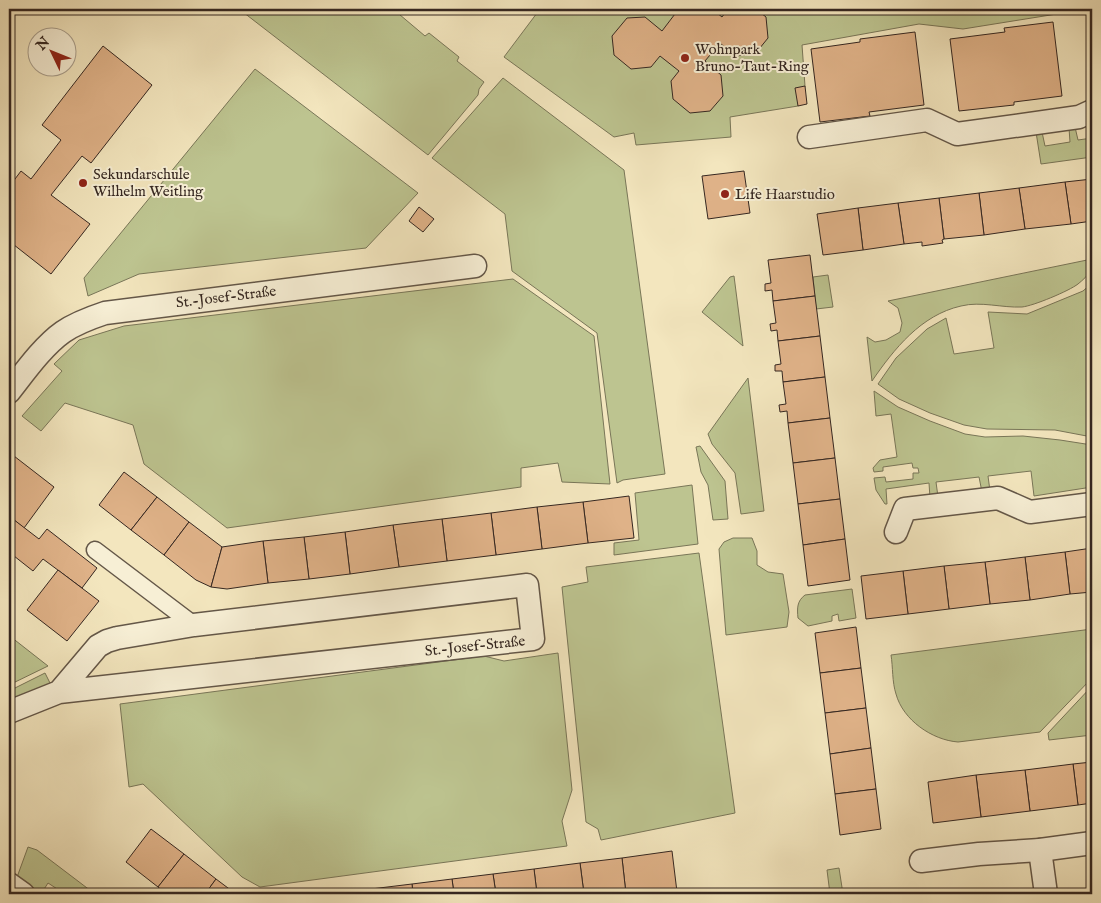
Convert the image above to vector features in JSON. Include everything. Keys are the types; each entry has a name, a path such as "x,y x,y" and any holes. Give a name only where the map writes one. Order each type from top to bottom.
{"street":[{"path":"809,138 927,120 957,134 1079,117 1092,111"},
{"name":"St.-Josef-Straße","path":"9,392 34,360 60,334 75,324 105,313 475,266"},
{"path":"896,532 905,509 998,498 1030,512 1092,504"},
{"path":"95,550 194,625"},
{"name":"St.-Josef-Straße","path":"9,712 59,692 533,640 527,585 194,625 117,638 98,646 59,692"},
{"path":"921,861 979,854 1040,850 1092,843"},
{"path":"1040,850 1046,894"},
{"path":"9,884 23,894"}],"green space":[{"path":"239,9 393,9 425,36 429,33 459,57 457,61 484,82 479,89 478,95 428,155"},
{"path":"540,9 786,9 789,11 789,9 1088,9 963,29 919,24 802,45 805,86 798,106 730,117 731,137 636,145 634,133 614,137 504,57"},
{"path":"255,69 418,193 366,248 139,274 88,296 84,278"},
{"path":"503,78 624,170 665,474 623,480 617,483 597,333 512,271 505,214 432,158"},
{"path":"1075,127 1078,140 1092,138 1092,157 1041,164 1036,132 1042,132 1045,146 1070,142 1069,128"},
{"path":"1092,259 1092,270 1080,282 1042,301 1022,307 984,304 961,306 933,317 921,325 899,346 872,381 867,337 875,342 886,340 900,332 902,323 898,308 888,301"},
{"path":"828,275 833,307 816,309 813,277"},
{"path":"734,276 743,346 702,312 730,277"},
{"path":"513,279 594,336 610,484 562,482 558,463 521,468 521,487 227,528 144,464 133,425 65,403 41,431 22,416 62,371 54,364 79,340 124,326"},
{"path":"1092,283 1092,437 1055,430 987,429 964,425 899,399 878,384 896,358 927,329 946,318 954,354 994,348 988,312 1027,314 1083,291"},
{"path":"748,378 764,511 741,514 735,473 712,444 708,434"},
{"path":"874,391 898,407 965,434 985,437 1023,436 1092,445 1092,487 1034,496 1031,471 988,476 990,491 982,492 979,477 936,482 938,497 930,498 929,483 886,489 887,504 885,504 876,490 874,478 885,477 886,482 913,479 913,473 919,473 918,468 913,468 912,463 883,467 883,471 874,472 873,468 880,460 897,457 891,414 876,416"},
{"path":"700,446 725,481 728,519 713,520 708,485 701,472 696,447"},
{"path":"692,485 698,544 614,555 614,543 639,540 635,493"},
{"path":"733,538 752,538 757,551 757,565 768,572 783,574 789,612 787,627 726,635 719,549 724,542"},
{"path":"699,553 735,813 601,840 598,829 586,822 562,587 588,582 586,567"},
{"path":"852,589 856,618 839,621 838,614 832,616 832,621 808,626 798,618 798,605 805,595"},
{"path":"1092,629 1092,678 1040,732 958,742 948,740 929,733 912,720 905,712 896,694 891,655"},
{"path":"11,637 48,666 9,685 9,640"},
{"path":"558,653 572,790 562,821 567,846 260,887 242,877 143,784 129,787 120,704 484,656 504,661"},
{"path":"45,673 51,685 9,705 9,691"},
{"path":"1092,686 1092,735 1049,740 1048,733"},
{"path":"28,847 37,850 95,894 65,894 48,883 41,894 34,894 16,880"},
{"path":"839,868 843,894 830,894 827,870"}],"building":[{"name":"Wohnpark Bruno-Taut-Ring","path":"674,9 712,9 722,17 728,9 756,9 766,17 768,38 755,54 735,56 720,43 705,61 721,75 723,96 710,111 690,113 673,99 671,81 679,71 660,56 651,67 631,69 614,55 612,36 627,18 645,17 662,31 678,10"},
{"path":"1053,22 1062,96 1014,102 1014,105 959,111 950,39 1005,32 1004,28"},
{"path":"915,32 924,105 869,112 870,116 820,122 811,49 860,42 860,39"},
{"path":"103,46 152,85 91,163 82,156 51,195 90,224 51,274 9,241 9,187 21,171 31,179 61,140 42,125"},
{"path":"805,86 807,104 798,106 795,88"},
{"path":"744,171 750,213 708,219 702,176"},
{"path":"1092,179 1092,221 1071,224 1065,182"},
{"path":"1065,182 1071,224 1025,229 1019,188"},
{"path":"1019,188 1025,229 984,235 979,193"},
{"path":"979,193 984,235 944,239 939,198"},
{"path":"939,198 943,243 922,246 922,242 904,244 898,203"},
{"path":"898,203 904,244 863,250 858,208"},
{"path":"419,207 434,219 423,232 409,221"},
{"path":"858,208 863,250 823,255 817,214"},
{"path":"810,255 815,296 773,301 772,290 765,291 765,284 771,283 768,260"},
{"path":"815,296 820,336 778,341 777,330 771,331 770,324 776,323 773,301"},
{"path":"820,336 825,377 783,382 782,371 775,371 775,365 781,364 778,341"},
{"path":"825,377 830,418 788,423 787,411 780,412 779,405 786,404 783,382"},
{"path":"830,418 835,458 793,463 788,423"},
{"path":"14,456 54,487 24,528 9,516 9,464"},
{"path":"835,458 840,499 798,504 793,463"},
{"path":"124,472 157,497 131,530 99,505"},
{"path":"629,496 634,538 588,543 583,502"},
{"path":"157,497 189,522 164,555 131,530"},
{"path":"840,499 845,539 803,545 798,504"},
{"path":"583,502 588,543 542,549 537,507"},
{"path":"537,507 542,549 496,555 491,513"},
{"path":"491,513 496,555 447,561 442,519"},
{"path":"9,516 39,539 47,529 97,568 82,588 43,559 33,571 9,552"},
{"path":"442,519 447,561 399,567 393,525"},
{"path":"189,522 222,547 211,587 196,580 164,555"},
{"path":"393,525 399,567 350,574 345,532"},
{"path":"345,532 350,574 309,579 304,537"},
{"path":"304,537 309,579 268,583 263,541"},
{"path":"845,539 850,580 808,586 803,545"},
{"path":"263,541 268,583 227,589 211,587 222,547"},
{"path":"1092,548 1092,592 1070,594 1065,552"},
{"path":"1065,552 1070,594 1030,600 1025,557"},
{"path":"1025,557 1030,600 990,604 985,562"},
{"path":"985,562 990,604 949,609 944,566"},
{"path":"944,566 949,609 908,614 903,571"},
{"path":"58,570 99,601 67,641 27,610"},
{"path":"903,571 908,614 866,619 861,576"},
{"path":"856,627 861,668 820,673 815,633"},
{"path":"861,668 866,708 825,713 820,673"},
{"path":"866,708 871,748 830,754 825,713"},
{"path":"871,748 876,789 835,794 830,754"},
{"path":"1092,762 1092,803 1078,805 1073,764"},
{"path":"1073,764 1078,805 1030,811 1025,770"},
{"path":"1025,770 1030,811 981,817 976,775"},
{"path":"976,775 981,817 933,823 928,782"},
{"path":"876,789 881,829 840,835 835,794"},
{"path":"151,829 184,854 158,887 126,862"},
{"path":"672,851 677,892 626,894 622,858"},
{"path":"184,854 216,879 205,894 167,894 158,887"},
{"path":"622,858 626,894 584,894 580,863"},
{"path":"580,863 584,894 537,894 534,869"},
{"path":"534,869 537,894 496,894 493,874"},
{"path":"493,874 496,894 454,894 452,879"},
{"path":"216,879 236,894 205,894"},
{"path":"452,879 454,894 413,894 412,884"},
{"path":"412,884 413,894 372,894 371,889"},
{"path":"371,889 372,894 330,894"},
{"path":"1027,889 1027,894 989,894"}],"place":[{"name":"Wohnpark Bruno-Taut-Ring","path":"685,58"},
{"name":"Sekundarschule Wilhelm Weitling","path":"83,183"},
{"name":"Life Haarstudio","path":"725,194"}]}
